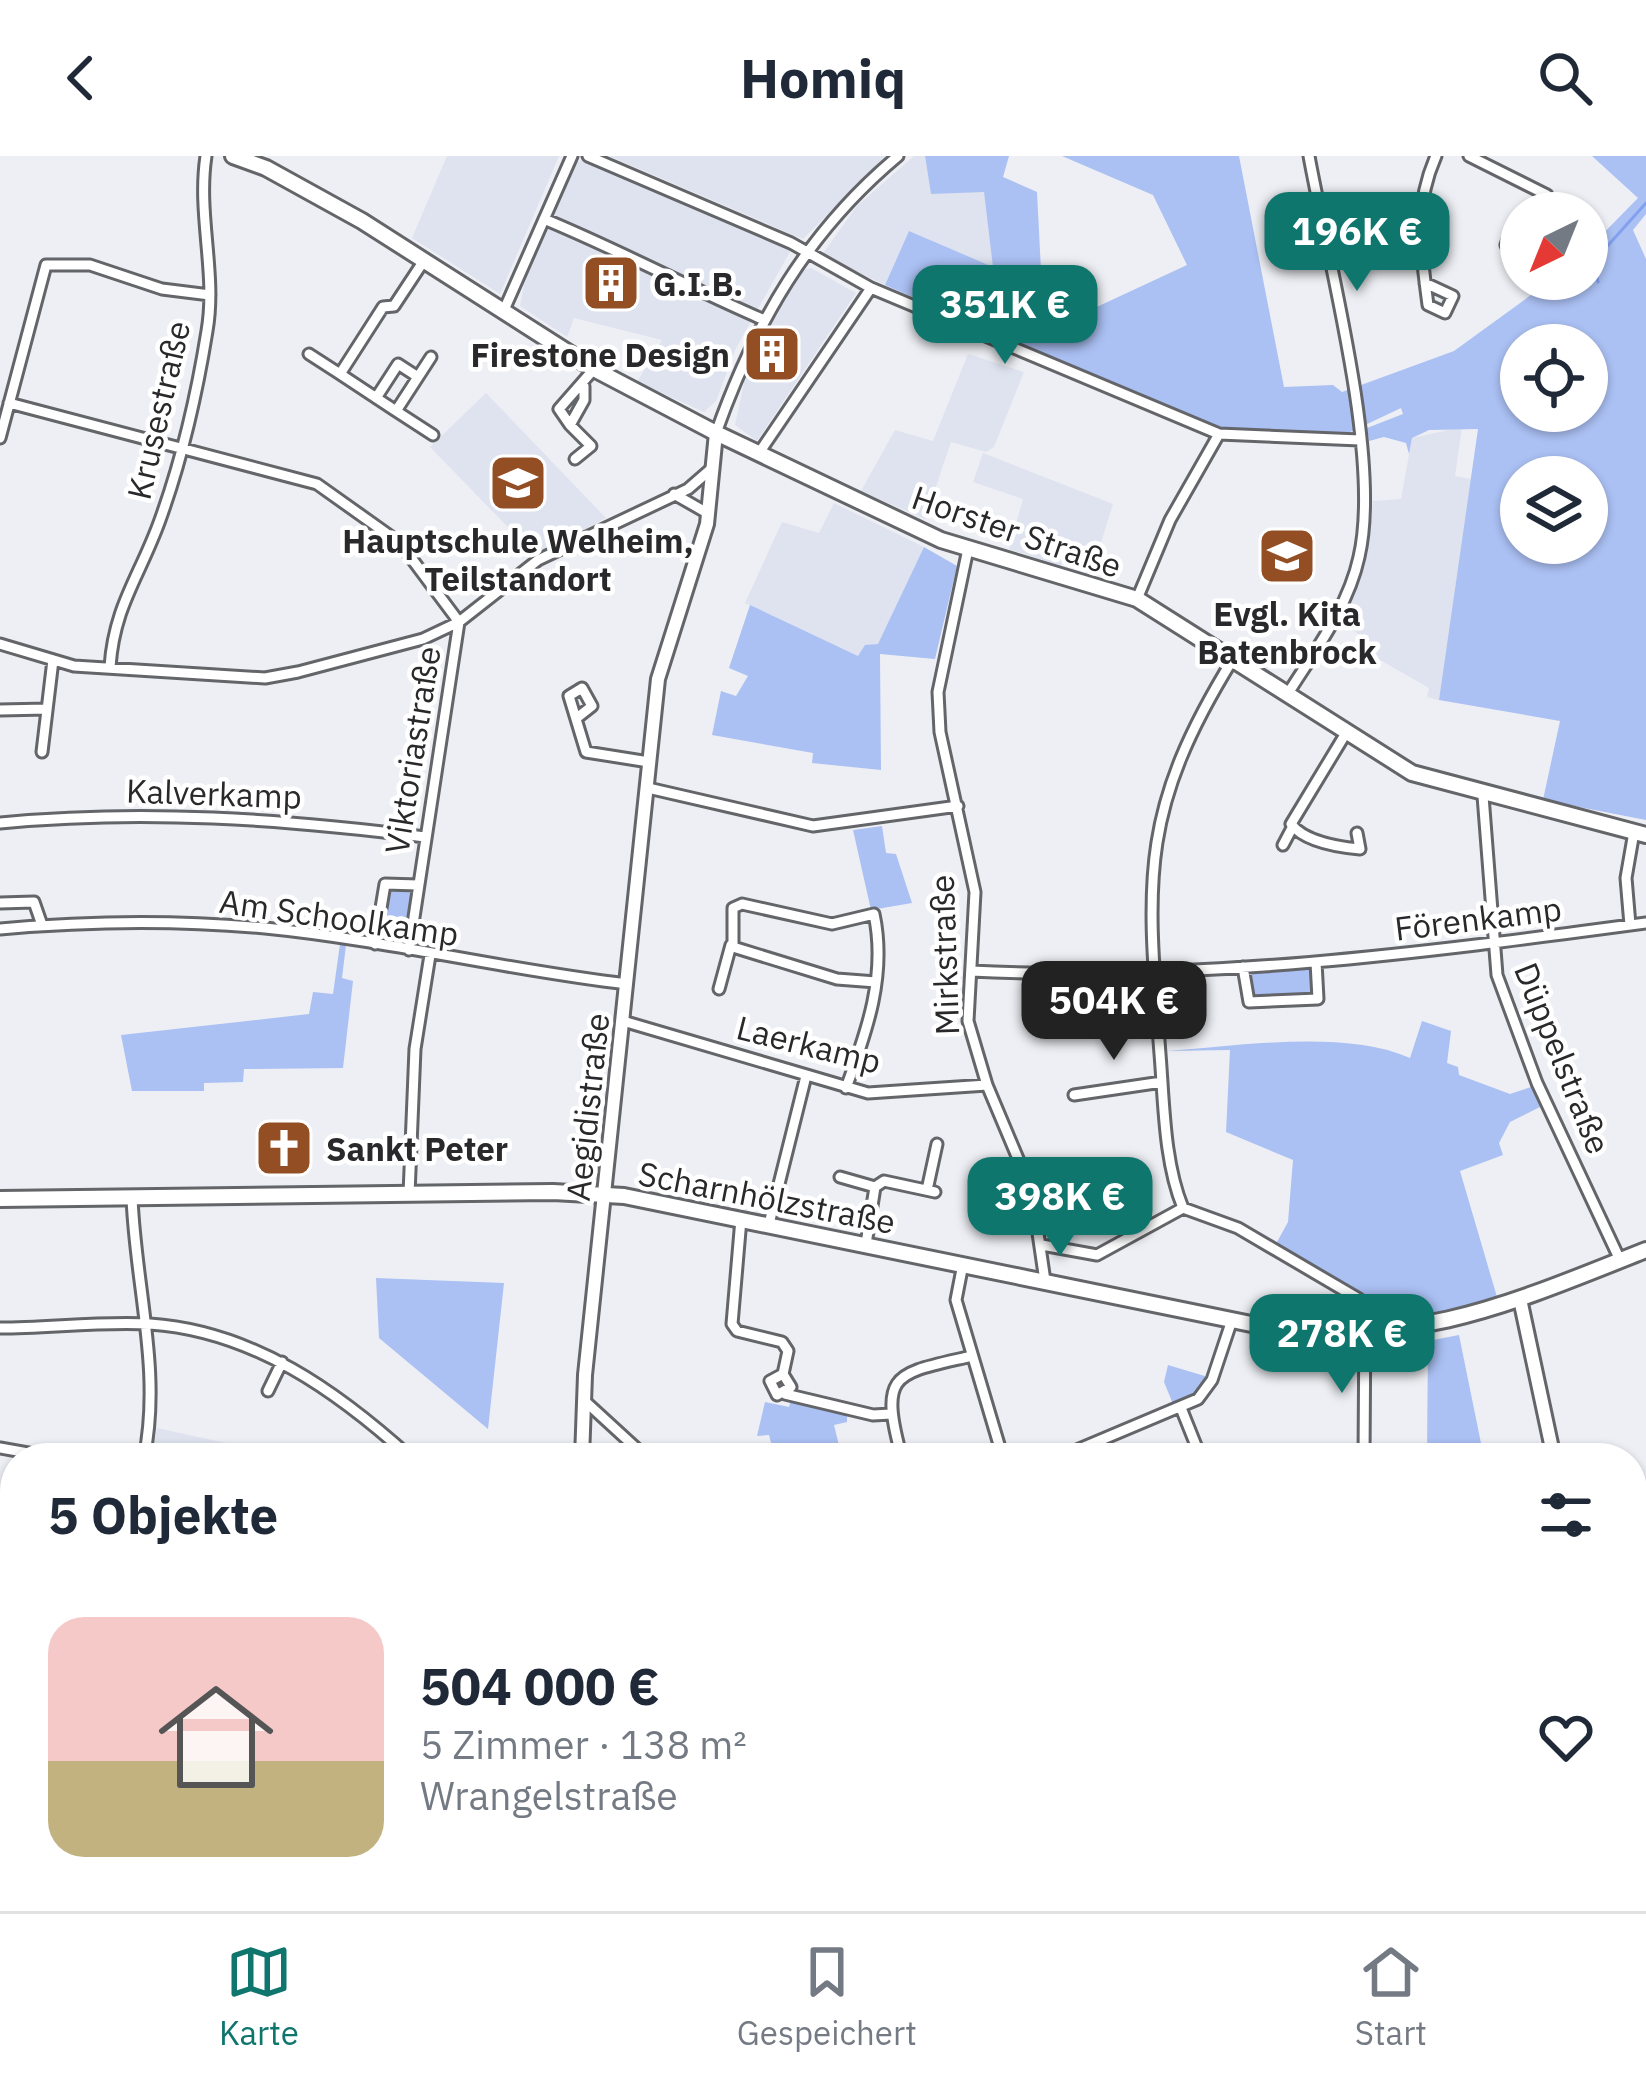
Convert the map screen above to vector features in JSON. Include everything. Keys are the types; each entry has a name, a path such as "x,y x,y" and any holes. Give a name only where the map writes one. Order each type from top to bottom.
{"main road":[{"name":"Horster Straße","path":"233,156 266,168 425,259 594,369 716,433 968,549 1137,599 1412,773 1483,796 1640,833"},
{"name":"Scharnhölzstraße","path":"0,1199 604,1195 769,1224 1232,1320 1365,1334 1430,1327 1520,1299 1646,1250"}],"street":[{"name":"Krusestraße","path":"110,668 116,616 161,516 208,331 210,296 201,189 206,156"},
{"path":"504,310 572,156"},
{"path":"588,156 871,288 1219,434 1360,440"},
{"path":"716,433 762,319 804,253 898,156"},
{"path":"1287,695 1340,611 1359,558 1366,499 1360,440 1309,156"},
{"path":"1425,283 1418,214 1436,156"},
{"path":"1469,156 1541,192"},
{"path":"544,219 649,262 670,278 762,319"},
{"path":"340,374 383,308 394,307 425,259"},
{"path":"0,438 43,269 50,263 90,265 162,289 210,296"},
{"path":"759,453 871,288"},
{"path":"309,355 433,435"},
{"path":"396,411 431,357"},
{"path":"376,398 398,364 418,377"},
{"path":"570,425 594,369"},
{"path":"575,458 590,446 559,409 570,393 584,386"},
{"path":"9,403 317,484 347,500 400,543 459,622"},
{"name":"Aegidistraße","path":"583,1443 658,679 709,514 716,433"},
{"path":"1137,599 1170,520 1219,434"},
{"path":"0,644 52,660 110,668 265,678 423,640 459,622 538,560 674,494 711,469"},
{"path":"674,494 709,514"},
{"name":"Mirkstraße","path":"968,549 938,692 940,731 975,892 970,1037 1028,1179 1045,1281"},
{"name":"Viktoriastraße","path":"409,950 459,622"},
{"path":"1183,1208 1162,1082 1150,888 1167,786 1194,722 1233,659"},
{"path":"42,752 52,660"},
{"path":"0,710 47,709"},
{"path":"578,717 588,754 650,762"},
{"path":"1283,844 1299,805 1346,733"},
{"path":"648,788 813,826 958,806"},
{"name":"Düppelstraße","path":"1483,796 1497,976 1537,1083 1620,1260"},
{"name":"Kalverkamp","path":"0,823 171,814 272,818 425,837"},
{"path":"1292,828 1338,847 1360,849 1357,833"},
{"path":"1629,925 1626,878 1640,833"},
{"name":"Viktoriastraße","path":"375,944 386,884 418,885"},
{"name":"Am Schoolkamp","path":"0,903 34,902 42,925"},
{"path":"719,989 731,946 732,911 739,904 832,924 874,914 880,943 873,1010 846,1088"},
{"name":"Förenkamp","path":"971,970 1154,973 1316,962 1492,947 1646,923"},
{"name":"Am Schoolkamp","path":"0,929 196,924 375,944 627,984"},
{"path":"731,946 838,979 876,982"},
{"path":"410,1194 415,1049 430,956"},
{"path":"1243,967 1249,1002 1318,999 1316,962"},
{"name":"Laerkamp","path":"623,1021 868,1094 987,1085"},
{"path":"769,1224 806,1076"},
{"path":"1074,1095 1162,1082"},
{"path":"866,1244 875,1187 884,1181 931,1191 937,1144"},
{"path":"840,1177 875,1187"},
{"path":"132,1197 134,1248 147,1324 151,1422 147,1443"},
{"path":"1042,1245 1097,1255 1183,1208 1225,1220 1359,1299 1365,1334 1364,1443"},
{"path":"741,1219 732,1324 737,1331 782,1342 788,1351 783,1374"},
{"path":"963,1264 956,1300 998,1443"},
{"path":"1520,1299 1550,1443"},
{"path":"1098,1443 1181,1408 1209,1387 1232,1320"},
{"path":"0,1328 147,1324 238,1341 282,1362 391,1443"},
{"path":"898,1443 891,1414 895,1387 907,1371 972,1356"},
{"path":"268,1391 282,1362"},
{"path":"783,1374 772,1378 774,1393 891,1414"},
{"path":"783,1374 791,1383 785,1394"},
{"path":"586,1402 631,1443"},
{"path":"1181,1408 1195,1443"}],"shaded area":[{"path":"447,156 559,156 500,294 412,238"},
{"path":"609,156 886,156 803,239"},
{"path":"914,156 925,156 931,194 984,191 994,268 909,231 885,285 822,255 856,207"},
{"path":"925,156 1009,156 1003,177 1037,192 1042,290 1088,311 1187,265 1153,195 1062,156 1239,156 1284,387 1333,385 1342,392 1454,351 1524,300 1608,300 1608,229 1638,198 1592,156 1646,156 1646,214 1633,230 1646,259 1646,820 1543,800 1560,721 1439,700 1478,429 1429,430 1412,438 1409,454 1406,443 1384,437 1369,441 1367,428 1403,414 1401,408 1346,434 1218,430 885,285 909,231 993,267 984,192 931,194"},
{"path":"581,160 791,250 736,348 716,401 704,412 637,382 662,340 574,318 567,337 520,306 527,269 572,165"},
{"path":"811,268 856,293 757,441 735,425 746,373 793,282 801,270"},
{"path":"968,354 1024,372 994,447 986,452 951,442 925,519 861,491 895,430 933,441"},
{"name":"Hauptschule Welheim, Teilstandort","path":"486,393 606,518 535,555 430,447"},
{"path":"1462,427 1455,476 1471,479 1439,700 1427,697 1429,688 1373,656 1377,650 1343,621 1368,552 1373,501 1401,499 1412,438"},
{"path":"983,453 1113,504 1091,575 1083,572 1089,555 1067,548 1061,566 1009,549 1023,499 973,482"},
{"path":"834,503 924,547 878,645 858,656 745,603 782,522 819,533"},
{"path":"924,547 957,566 935,659 880,654 881,770 812,763 813,753 712,735 721,691 736,696 748,676 729,668 750,605 858,656 865,645 878,644"},
{"path":"882,826 886,853 896,854 912,903 871,910 853,830"},
{"path":"388,887 413,893 401,944 380,936"},
{"path":"340,944 346,945 342,978 353,981 343,1068 244,1069 243,1082 204,1083 204,1091 132,1091 121,1035 309,1014 313,992 333,994"},
{"path":"1310,969 1314,988 1308,994 1251,996 1252,973"},
{"path":"1422,1021 1451,1031 1447,1063 1458,1067 1459,1075 1510,1094 1531,1087 1540,1107 1510,1122 1499,1143 1503,1155 1460,1171 1497,1297 1426,1318 1371,1324 1366,1299 1291,1257 1277,1242 1288,1222 1293,1160 1226,1132 1230,1050 1167,1051 1323,1042 1384,1049 1410,1058"},
{"path":"376,1278 504,1283 488,1429 379,1338"},
{"path":"1459,1335 1481,1443 1427,1443 1428,1341"},
{"path":"1168,1365 1208,1377 1194,1395 1173,1404 1164,1382"},
{"path":"791,1400 847,1412 847,1422 834,1425 838,1443 771,1443 769,1435 757,1436 765,1402 789,1407"},
{"path":"157,1428 226,1443 154,1443"}],"waterway":[{"path":"1608,245 1646,203"}],"place":[{"name":"G.I.B.","path":"611,283"},
{"name":"Firestone Design","path":"772,354"},
{"name":"Hauptschule Welheim, Teilstandort","path":"518,483"},
{"name":"Evgl. Kita Batenbrock","path":"1287,556"},
{"name":"Sankt Peter","path":"284,1148"}]}
